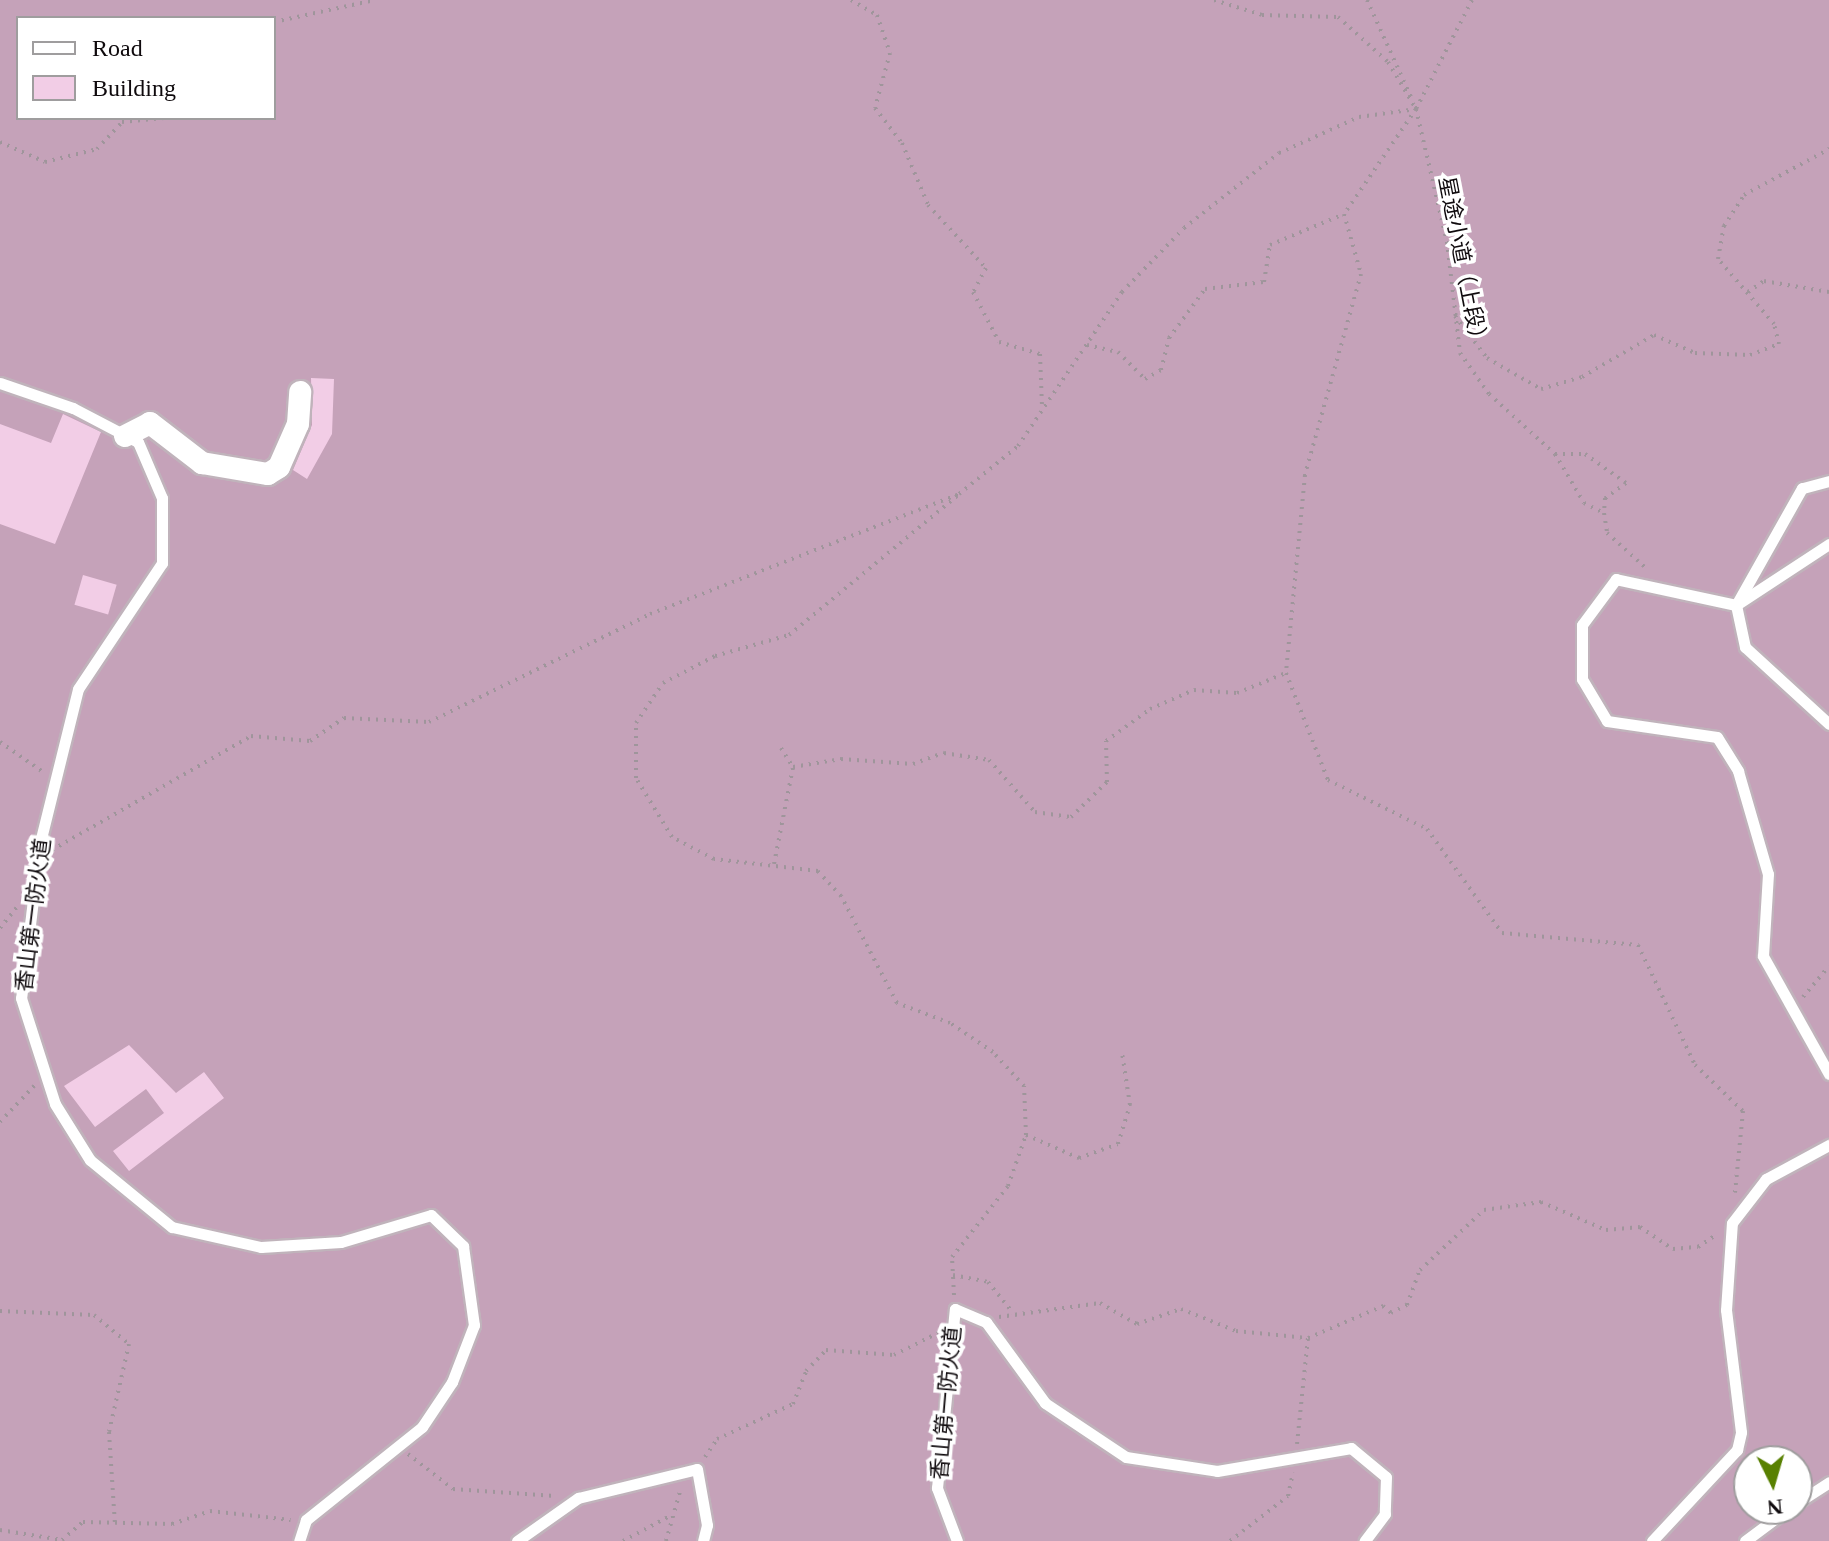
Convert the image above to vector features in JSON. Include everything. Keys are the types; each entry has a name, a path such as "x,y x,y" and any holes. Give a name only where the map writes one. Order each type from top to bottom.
{"street":[{"path":"125,436 150,423 202,463 268,474 279,467 298,424 300,392"}],"lane":[{"name":"香山第一防火道","path":"0,383 138,442 162,498 162,563 78,689 38,857 21,998 45,1075 90,1160 172,1227 261,1247 341,1242 431,1215 463,1246 474,1325 452,1382 422,1427 306,1520"},
{"path":"1829,481 1802,488 1736,605 1745,647 1829,724"},
{"path":"1829,544 1736,605 1616,579 1582,625 1582,679 1607,721 1717,737 1738,771 1768,874 1763,956 1829,1074"},
{"path":"1652,1541 1737,1450 1741,1432 1726,1310 1732,1223 1766,1179 1829,1145"},
{"name":"香山第一防火道","path":"957,1541 937,1488 949,1328 955,1309 986,1322 1045,1403 1126,1457 1217,1471 1296,1455 1351,1448 1386,1477 1385,1514 1365,1541"},
{"path":"517,1541 578,1498 674,1469 697,1469 707,1525 703,1541"},
{"path":"299,1541 306,1520"},
{"path":"1745,1541 1766,1525"}],"path":[{"path":"276,22 375,0"},
{"path":"851,0 877,15 890,53 875,108 902,143 928,205 986,268 973,292 999,342 1040,354 1042,410"},
{"name":"星途小道（上段）","path":"1214,0 1262,15 1338,17 1388,62 1416,109 1447,242 1460,353 1489,394 1555,454 1584,503 1604,513 1607,533 1668,588"},
{"path":"1367,0 1387,31 1416,109"},
{"path":"1087,345 1118,352 1145,379 1161,370 1169,338 1205,289 1264,282 1270,245 1344,214 1416,109 1472,0"},
{"path":"955,1309 952,1257 1008,1186 1026,1135 1024,1086 993,1052 950,1023 897,1003 841,896 818,871 714,859 672,837 636,778 636,723 663,683 715,656 789,635 1018,446 1122,292 1184,228 1279,153 1359,117 1416,109"},
{"path":"0,142 45,162 97,149 122,122 143,120"},
{"path":"1454,314 1487,358 1541,389 1582,377 1654,335 1695,353 1750,355 1779,344 1774,324 1718,259 1724,226 1744,195 1829,149"},
{"path":"986,1322 1013,1313 1066,1312 1100,1303 1137,1324 1181,1309 1236,1331 1308,1338 1383,1306 1391,1313 1407,1305 1420,1270 1484,1210 1541,1202 1606,1230 1640,1227 1673,1249 1698,1247 1732,1223 1743,1111 1695,1065 1638,945 1502,933 1427,829 1328,780 1286,673 1305,475 1361,274 1344,214"},
{"path":"1748,292 1764,281 1829,292"},
{"path":"1555,454 1585,454 1626,483 1605,498 1604,513"},
{"path":"38,857 251,736 310,741 344,718 429,722 650,614 959,494"},
{"path":"793,767 841,759 913,764 944,753 989,760 1035,812 1071,817 1107,782 1106,741 1150,709 1194,690 1237,693 1286,673"},
{"path":"0,733 3,742 55,781"},
{"path":"774,864 793,767 781,748"},
{"path":"1796,1016 1829,966"},
{"path":"1026,1135 1079,1158 1118,1144 1130,1105 1122,1053"},
{"path":"0,1122 45,1075"},
{"path":"953,1275 988,1282 1013,1313"},
{"path":"0,1311 94,1315 129,1344 109,1432 115,1526"},
{"path":"697,1469 717,1439 793,1404 806,1371 826,1350 894,1355 949,1328"},
{"path":"1230,1541 1288,1496 1296,1455 1308,1338"},
{"path":"397,1446 453,1489 578,1498"},
{"path":"666,1541 668,1517 683,1484 674,1469"},
{"path":"0,1530 62,1540 83,1522 115,1526 172,1524 210,1511 306,1520"},
{"path":"623,1541 668,1517"}],"shaded area":[{"path":"0,0 1829,0 1829,1541 0,1541"}],"building":[{"path":"311,378 334,379 332,434 307,479 293,470 312,425"},
{"path":"63,414 101,432 55,544 0,524 0,424 51,443"},
{"path":"83,575 117,585 108,614 74,605"},
{"path":"129,1045 176,1093 204,1072 224,1098 129,1171 113,1151 164,1113 146,1089 95,1127 64,1086"}]}
